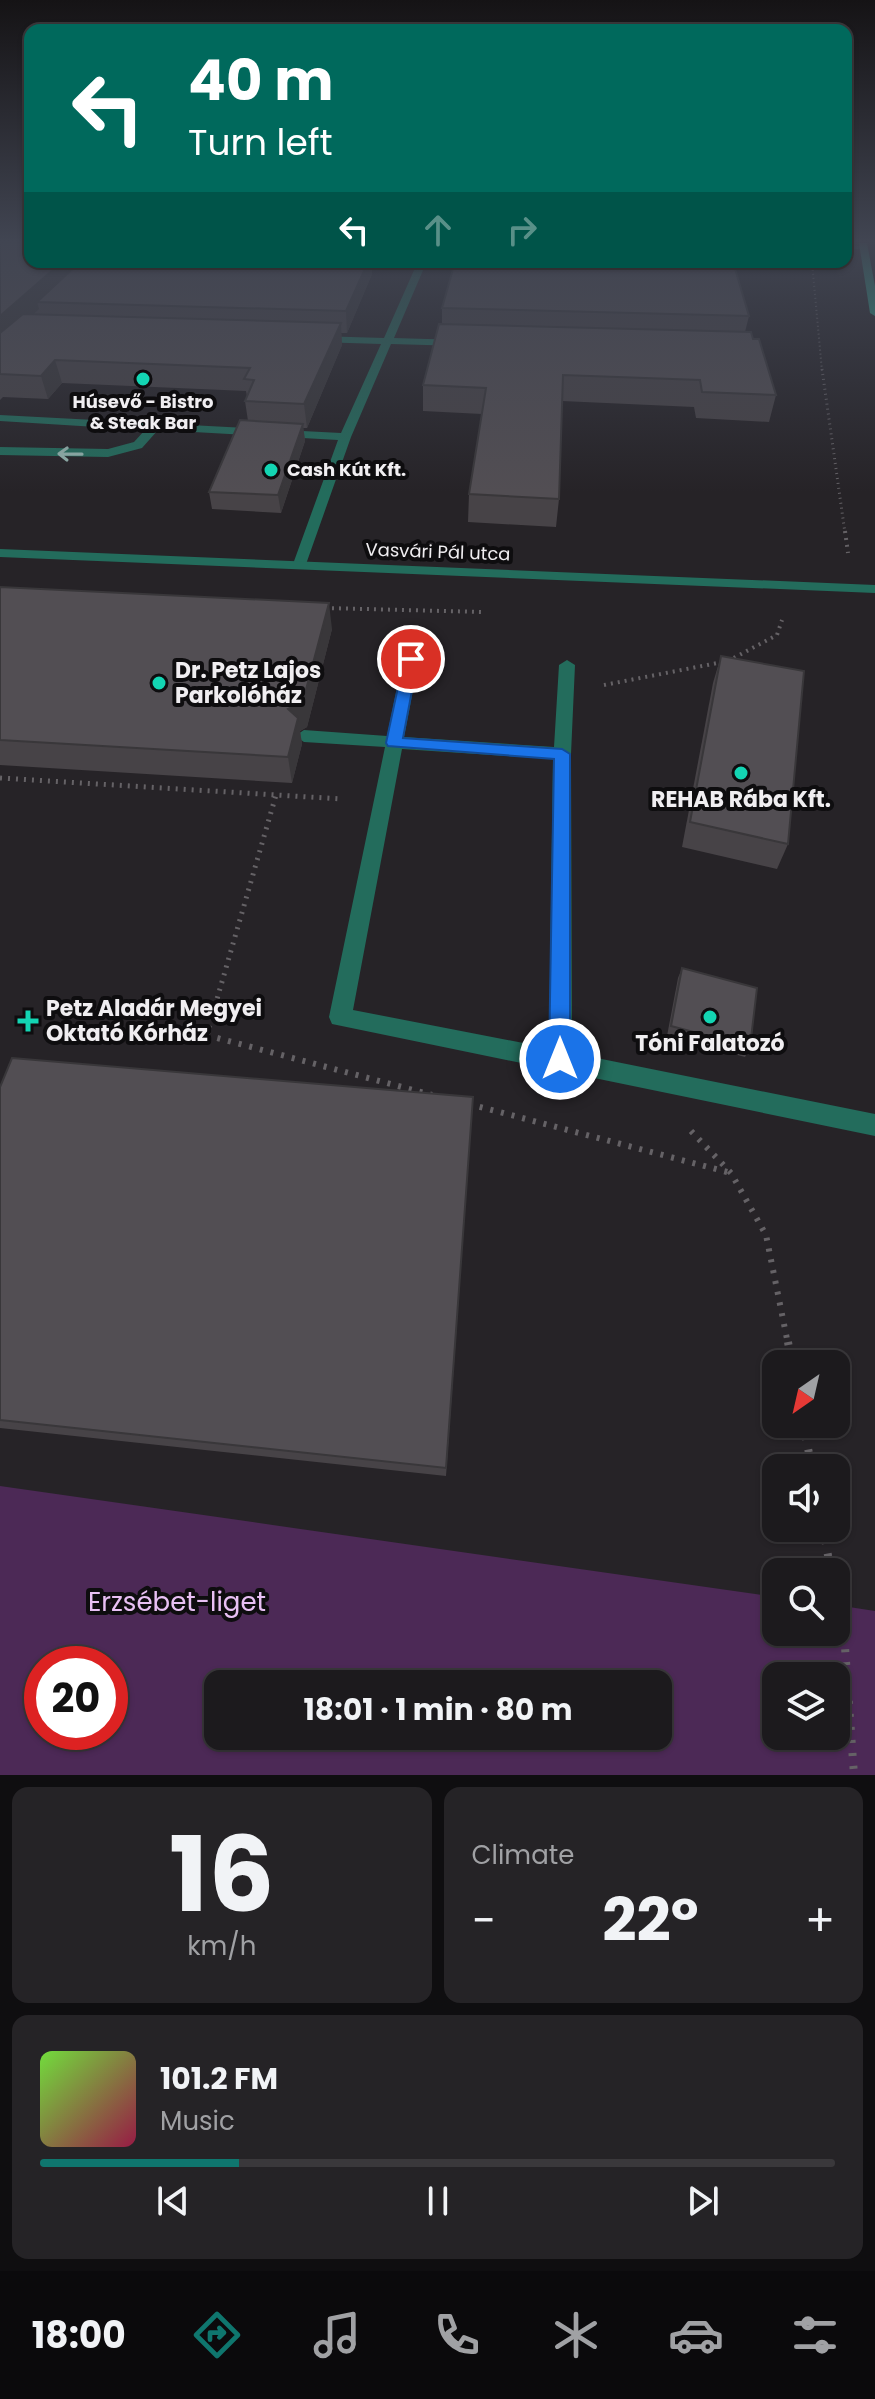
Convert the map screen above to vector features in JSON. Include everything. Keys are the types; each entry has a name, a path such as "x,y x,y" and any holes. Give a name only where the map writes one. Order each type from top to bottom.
{"street":[{"path":"300,564 345,437 396,326"},
{"path":"310,339 468,343"},
{"path":"0,418 345,437"},
{"path":"0,451 108,453 138,445 155,426"},
{"name":"Vasvári Pál utca","path":"0,553 875,589"},
{"path":"411,659 340,1017 875,1125"},
{"path":"560,1059 562,754 568,692 567,665"},
{"path":"304,736 562,754"}],"path":[{"path":"818,326 823,386 848,557"},
{"path":"568,692 728,661 777,635 782,620"},
{"path":"0,778 382,801"},
{"path":"643,1080 731,1173 766,1235 789,1350"},
{"path":"845,1646 854,1775"}],"green space":[{"name":"Erzsébet-liget","path":"0,1486 762,1595 762,1646 850,1646 850,1607 875,1611 875,1775 0,1775"}],"building":[{"path":"9,326 340,326 304,404 245,401 254,380 244,379 250,368 55,360 41,376 0,374 0,333"},
{"path":"439,326 751,332 753,339 759,339 776,395 702,392 700,380 563,375 559,499 469,494 486,388 423,385"},
{"path":"240,420 303,424 278,495 209,492"},
{"name":"Dr. Petz Lajos Parkolóház","path":"0,587 329,603 303,701 288,709 298,718 288,757 0,740"},
{"name":"REHAB Rába Kft.","path":"721,656 804,671 788,844 690,822"},
{"name":"Tóni Falatozó","path":"682,968 757,988 750,1047 671,1026"},
{"path":"12,1058 473,1097 446,1468 0,1420 0,1087"}],"place":[{"name":"Húsevő - Bistro & Steak Bar","path":"143,379"},
{"name":"Cash Kút Kft.","path":"271,470"},
{"name":"Dr. Petz Lajos Parkolóház","path":"159,683"},
{"name":"REHAB Rába Kft.","path":"741,773"},
{"name":"Tóni Falatozó","path":"710,1017"},
{"name":"Petz Aladár Megyei Oktató Kórház","path":"28,1021"}],"route":[{"path":"411,659 394,743 562,754 560,1059"}]}
